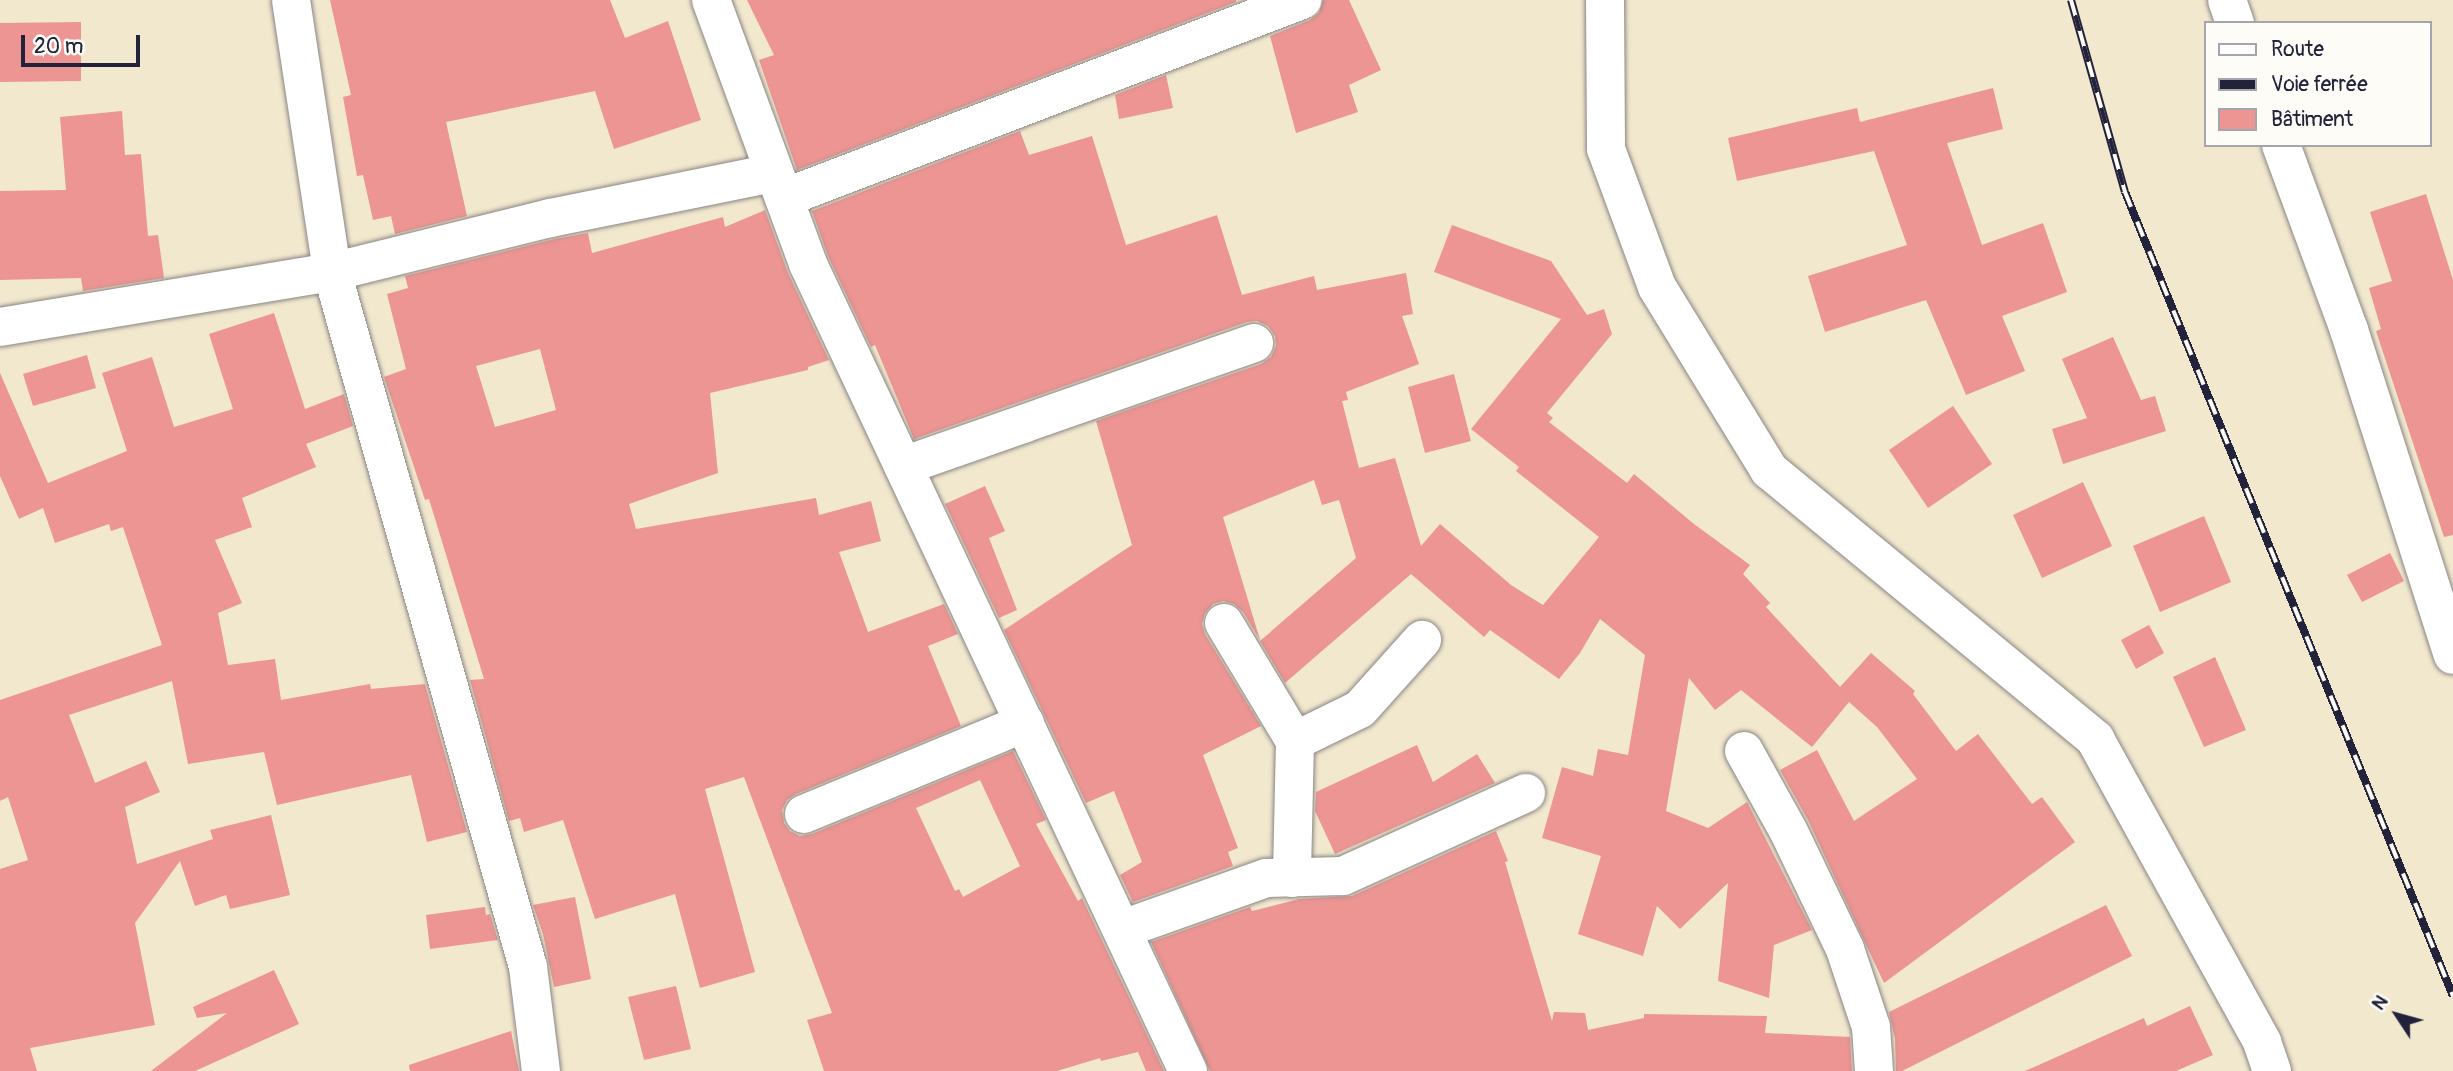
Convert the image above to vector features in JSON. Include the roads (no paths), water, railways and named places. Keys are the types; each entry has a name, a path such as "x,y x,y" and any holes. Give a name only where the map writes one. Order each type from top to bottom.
{"street":[{"path":"291,0 332,272 528,967 541,1071"},
{"path":"711,0 808,264 1188,1071"},
{"path":"0,327 332,272 550,218 779,186 1302,0"},
{"path":"1605,0 1606,149 1657,287 1769,470 2095,739 2262,1042 2272,1071"},
{"path":"2227,0 2234,21"},
{"path":"2282,147 2349,330 2453,655"},
{"path":"903,466 1254,343"},
{"path":"1224,623 1295,741 1292,878"},
{"path":"1295,741 1360,709 1422,640"},
{"path":"804,814 1025,723"},
{"path":"1744,751 1788,830 1845,949 1871,1027 1874,1071"},
{"path":"1123,929 1266,878 1342,876 1526,793"}],"railway":[{"path":"2071,0 2125,192 2453,996"}]}
